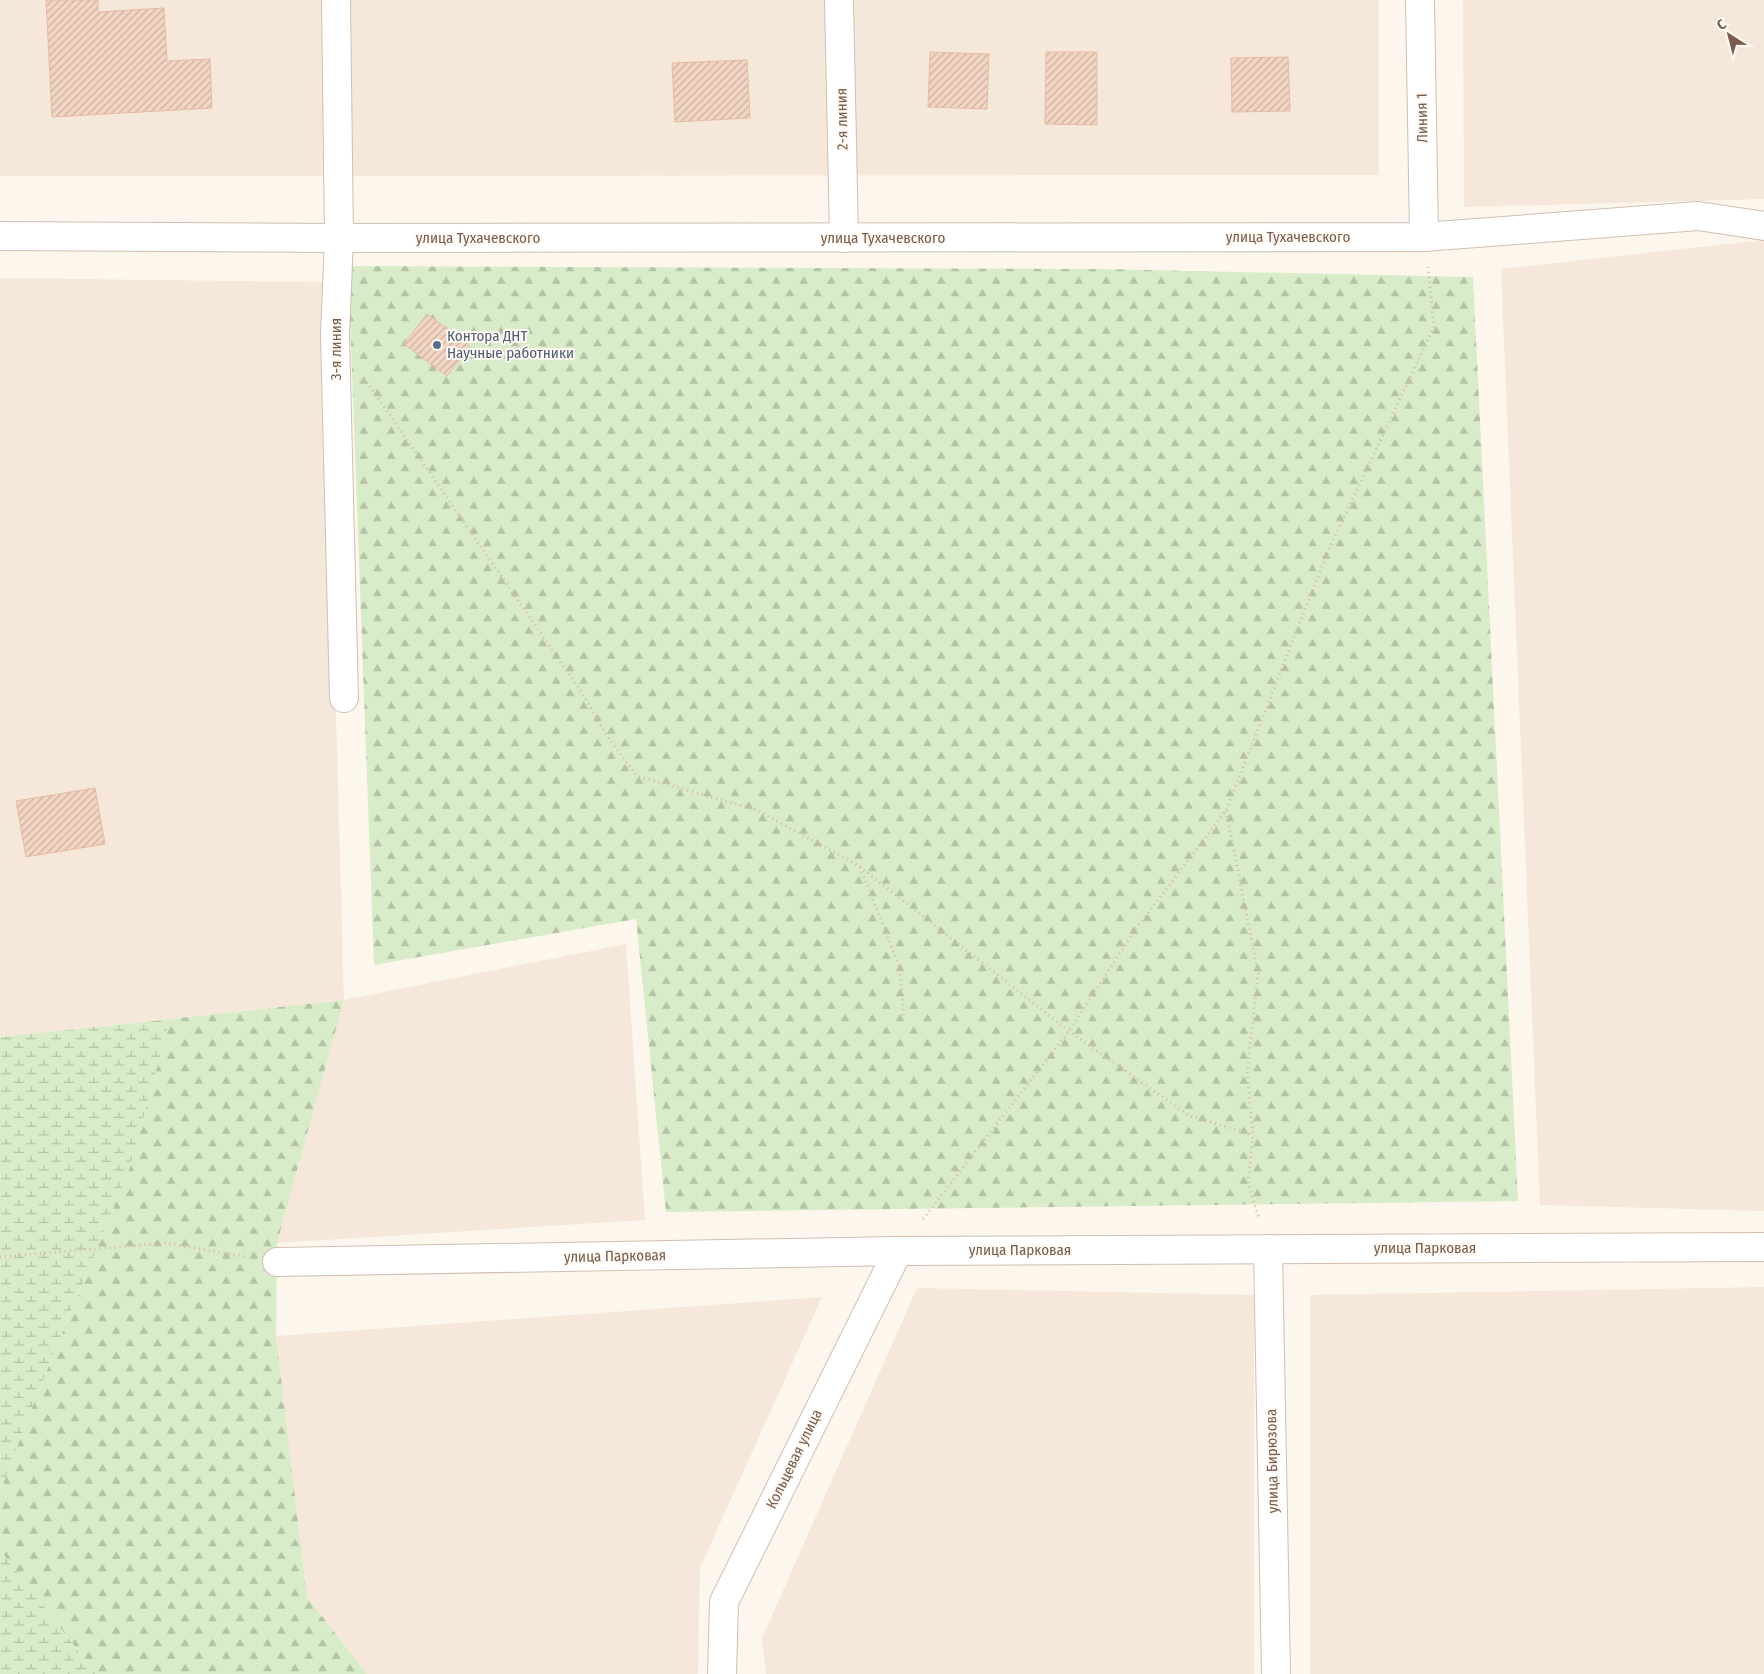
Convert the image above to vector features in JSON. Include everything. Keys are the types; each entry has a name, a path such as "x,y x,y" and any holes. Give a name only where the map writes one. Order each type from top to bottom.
{"street":[{"name":"3-я линия","path":"336,0 339,238 335,335 344,698"},
{"name":"2-я линия","path":"839,0 844,238"},
{"name":"Линия 1","path":"1420,0 1424,237"},
{"name":"улица Тухачевского","path":"0,236 339,238 1424,237 1698,216 1764,226"},
{"name":"улица Парковая","path":"277,1262 898,1251 1764,1247"},
{"name":"улица Бирюзова","path":"1268,1249 1276,1674"},
{"name":"Кольцевая улица","path":"722,1674 724,1602 898,1251"}],"path":[{"path":"898,1251 1069,1031 1138,928 1226,811 1328,552 1434,327 1424,237"},
{"path":"363,376 582,692 609,739 637,776 757,810 860,866 1069,1031 1188,1115 1253,1135"},
{"path":"1226,811 1258,973 1246,1072 1253,1135 1248,1183 1268,1249"},
{"path":"860,866 900,968 904,1019"},
{"path":"0,1257 166,1243 277,1262"}],"shaded area":[{"path":"0,0 1379,0 1379,175 0,176"},
{"path":"1463,0 1764,0 1764,199 1464,207"},
{"path":"1764,240 1764,1211 1540,1205 1501,269"},
{"path":"0,278 324,282 344,1000 0,1037"},
{"path":"626,944 645,1220 277,1243 344,1000"},
{"path":"1764,1287 1764,1674 1310,1674 1310,1295"},
{"path":"917,1288 1254,1295 1254,1674 766,1674 762,1638"},
{"path":"822,1297 700,1568 698,1674 367,1674 307,1598 276,1336"}],"green space":[{"path":"348,266 1102,269 1473,277 1518,1201 666,1212 636,919 374,965"},
{"path":"344,1000 277,1243 276,1336 307,1597 367,1674 96,1674 0,1550 0,1492 34,1402 130,1167 170,1019"},
{"path":"170,1019 130,1167 34,1402 0,1492 0,1037"},
{"path":"0,1550 96,1674 0,1674"}],"building":[{"path":"46,0 98,0 98,12 164,8 167,61 210,59 212,108 52,117"},
{"path":"930,52 989,54 987,109 928,107"},
{"path":"1046,52 1097,52 1097,125 1045,124"},
{"path":"1288,57 1290,111 1232,112 1231,58"},
{"path":"747,60 750,118 675,122 672,63"},
{"name":"Контора ДНТ Научные работники","path":"427,314 470,346 447,376 404,344"},
{"path":"95,788 105,844 26,857 16,801"}],"place":[{"name":"Контора ДНТ Научные работники","path":"437,345"}]}
